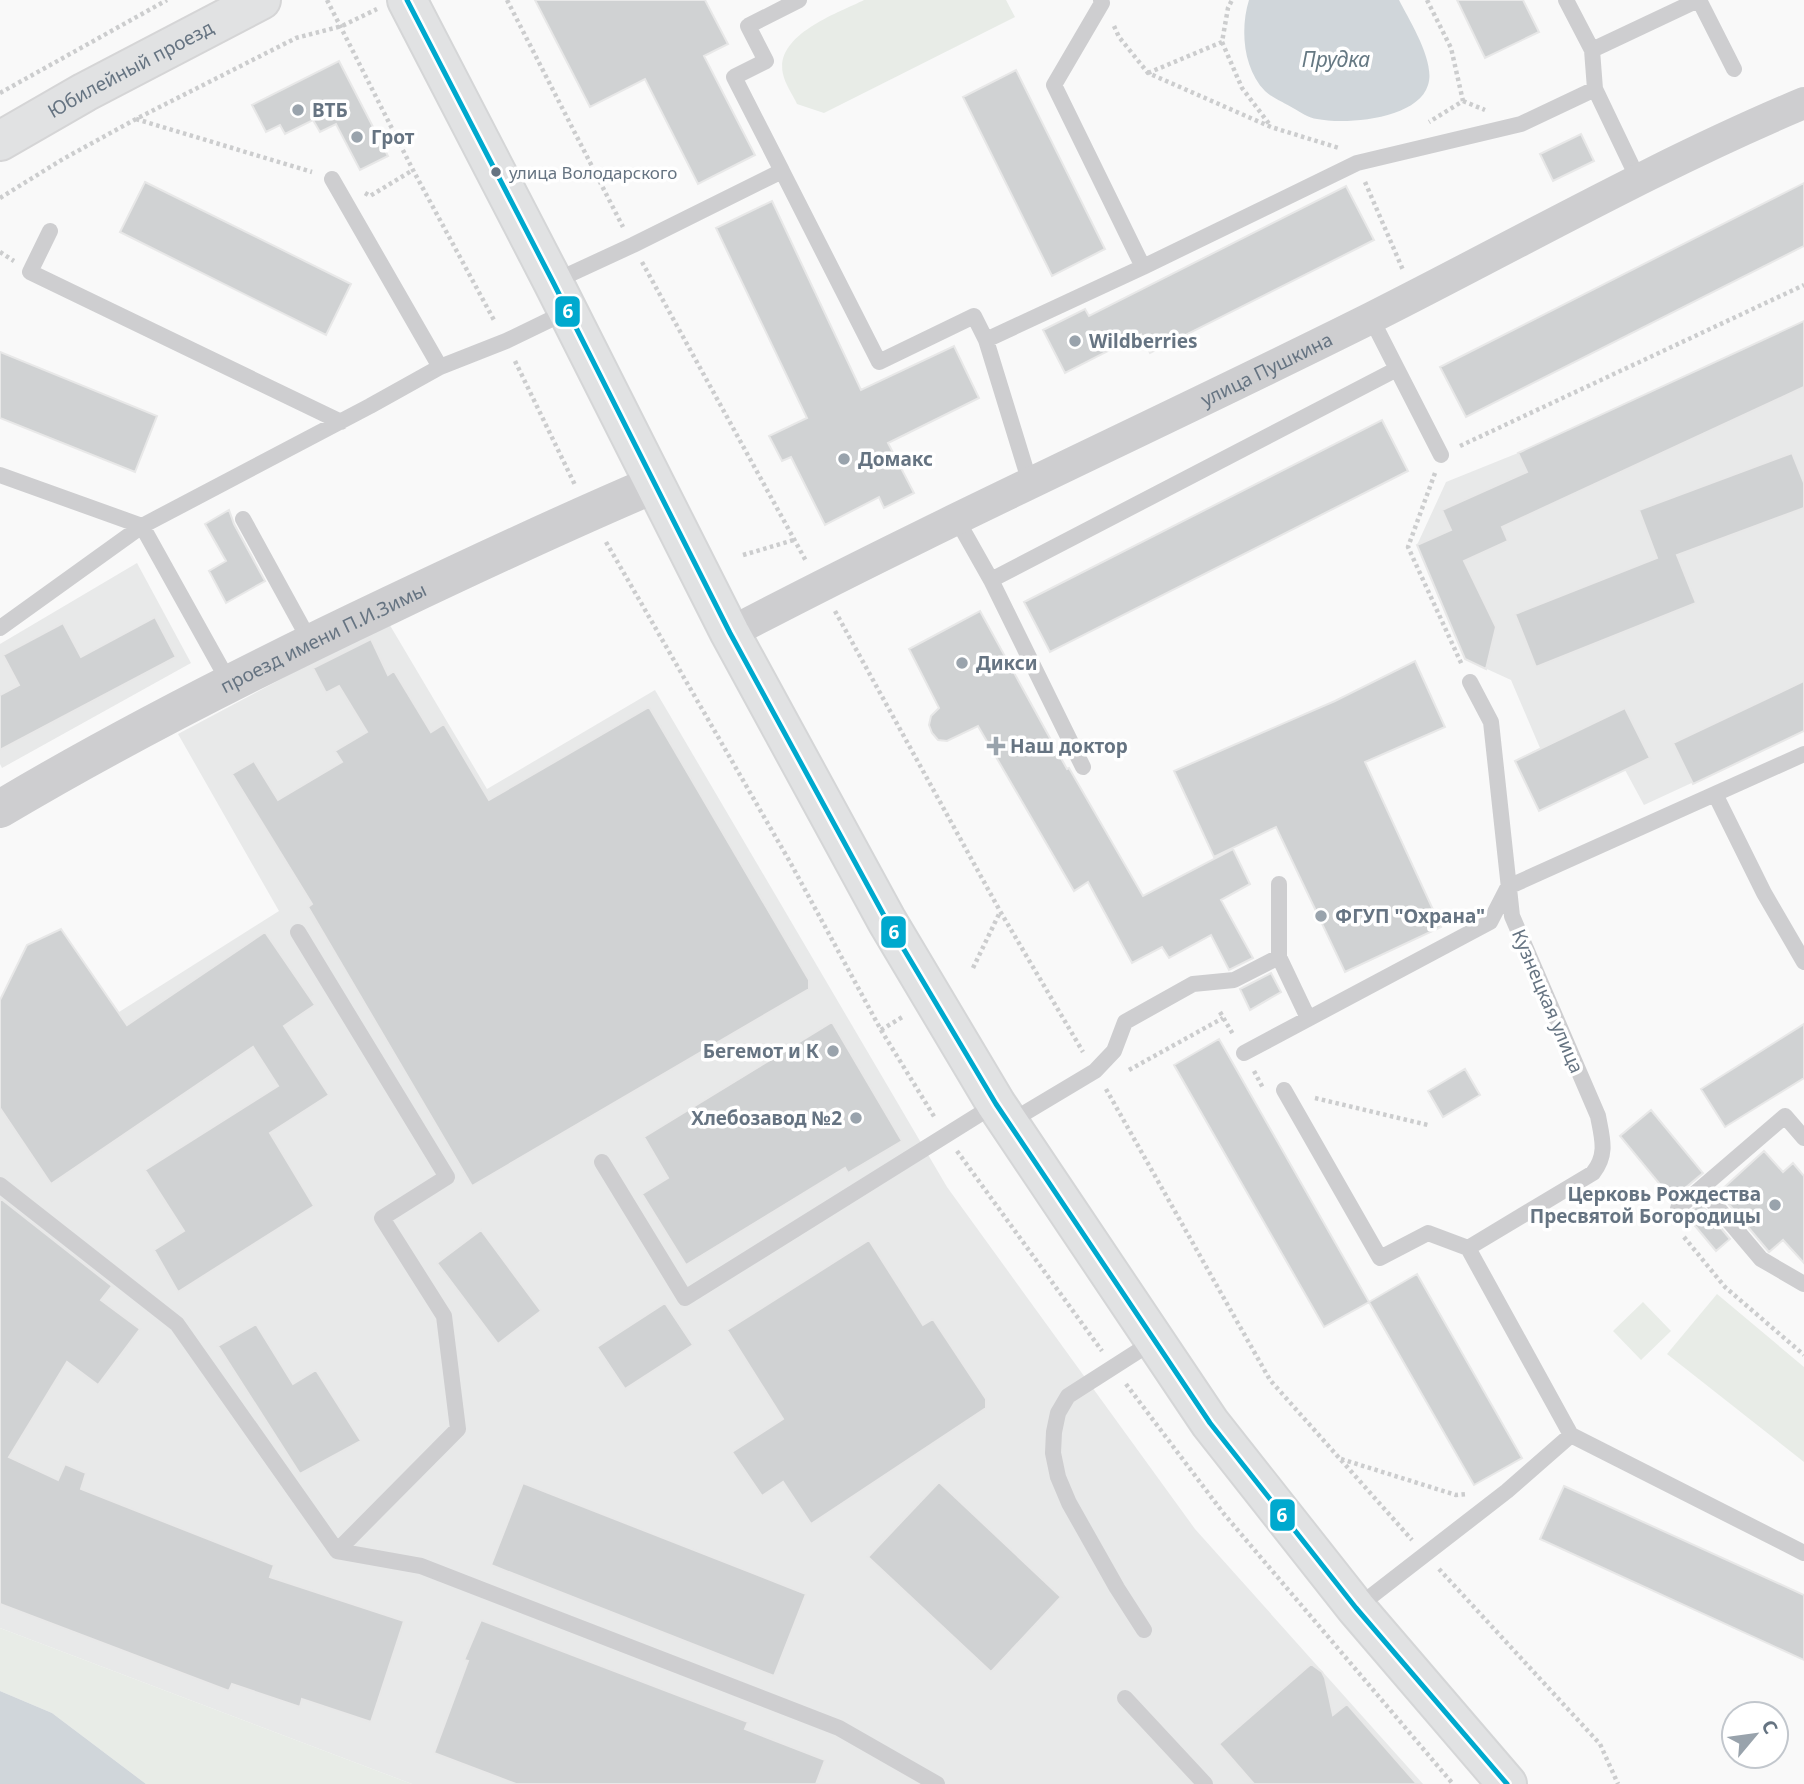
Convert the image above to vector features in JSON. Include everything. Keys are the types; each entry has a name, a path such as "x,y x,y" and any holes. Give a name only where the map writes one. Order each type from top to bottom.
{"main road":[{"name":"Юбилейный проезд","path":"0,141 85,92 261,0"},
{"path":"396,3 560,297 730,633 893,932 1002,1113 1210,1423 1356,1608 1507,1784"}],"street":[{"name":"улица Пушкина","path":"730,633 956,518 1371,318 1639,181 1804,103"},
{"name":"проезд имени П.И.Зимы","path":"0,809 87,757 311,643 588,512 655,484"}],"lane":[{"path":"799,0 748,26 766,61 734,77 878,362 974,316 986,340 1030,483"},
{"path":"1566,0 1592,50 1595,89 1639,181"},
{"path":"1592,50 1699,0 1734,68"},
{"path":"1101,2 1054,85 1143,267"},
{"path":"986,340 1357,163 1521,124 1595,89"},
{"path":"0,628 142,526 440,367 506,341 560,297 633,245 782,171"},
{"path":"332,178 440,367"},
{"path":"50,231 30,272 341,422"},
{"path":"1371,318 1441,455"},
{"path":"991,580 1397,369"},
{"path":"0,475 142,526 230,684"},
{"path":"956,518 991,580 1083,767"},
{"path":"243,519 311,643"},
{"name":"Кузнецкая улица","path":"1468,1248 1583,1180 1593,1173 1602,1161 1598,1116 1512,916 1491,722 1470,681"},
{"path":"1244,1054 1490,922 1508,887 1804,754"},
{"path":"1716,794 1764,893 1804,962"},
{"path":"1279,884 1279,957 1308,1018"},
{"path":"298,932 447,1177 382,1218 444,1316 458,1429 337,1551"},
{"path":"602,1161 685,1298 1002,1113 1099,1078 1114,1051 1125,1021 1193,984 1234,980 1279,957"},
{"path":"1284,1090 1380,1258 1429,1233 1468,1248 1571,1435 1804,1553"},
{"path":"1678,1208 1785,1116 1804,1138"},
{"path":"0,1185 177,1324 337,1551 421,1566 839,1728 937,1784"},
{"path":"1701,1188 1760,1259 1804,1284"},
{"path":"1144,1630 1069,1503 1058,1477 1053,1453 1058,1413 1068,1396 1154,1341"},
{"path":"1356,1608 1507,1491 1571,1435"},
{"path":"1125,1698 1205,1784"}],"path":[{"path":"0,93 167,0"},
{"path":"327,0 413,170 506,341 588,512"},
{"path":"507,0 633,245 794,540 1000,911 1099,1078 1270,1380 1600,1744 1618,1784"},
{"path":"1231,0 1222,42 1242,88 1271,127"},
{"path":"1418,129 1463,101 1451,48 1427,0"},
{"path":"1101,2 1119,37 1148,73 1271,127 1339,147 1352,145"},
{"path":"0,198 136,118 296,38 342,26 396,3"},
{"path":"1148,73 1222,42"},
{"path":"136,118 332,178 370,195 413,170"},
{"path":"1339,147 1357,163 1403,270"},
{"path":"1470,681 1408,547 1441,455 1804,285"},
{"path":"743,555 794,540"},
{"path":"973,968 1000,911"},
{"path":"881,1030 908,1013"},
{"path":"1099,1078 1223,1018"},
{"path":"1256,1075 1284,1090 1428,1125"},
{"path":"1684,1237 1725,1287 1804,1355"},
{"path":"1340,1459 1456,1495 1507,1491"}],"shaded area":[{"path":"864,0 1006,0 1015,17 824,113 797,104 783,74 783,60 788,48 810,27"},
{"path":"1802,322 1804,731 1644,805 1625,770 1539,811 1515,761 1540,748 1511,680 1465,659 1417,545 1446,482 1518,453"},
{"path":"137,563 191,663 2,768 0,644"},
{"path":"388,622 487,789 655,690 947,1187 1195,1529 1423,1784 412,1784 0,1628 0,1035 24,1072 279,911 178,734"},
{"path":"1717,1294 1804,1367 1804,1462 1667,1354"},
{"path":"1643,1302 1671,1331 1641,1360 1613,1331"},
{"path":"0,1628 412,1784 146,1784 52,1713 0,1691"}],"water":[{"name":"Прудка","path":"1249,0 1399,0 1425,53 1428,85 1422,96 1411,106 1380,117 1330,121 1308,116 1268,94 1252,71 1244,35"},
{"path":"0,1691 52,1713 146,1784 0,1784"}],"building":[{"path":"535,0 705,0 728,44 704,56 755,155 698,184 645,79 590,107"},
{"path":"1457,0 1523,0 1539,32 1485,58"},
{"path":"339,61 388,156 360,170 336,124 320,132 313,120 285,134 280,125 266,132 252,105"},
{"path":"1016,70 1105,249 1052,276 963,97"},
{"path":"1581,134 1594,161 1553,181 1540,154"},
{"path":"145,182 351,284 326,335 120,232"},
{"path":"1804,183 1804,246 1466,417 1440,367"},
{"path":"1346,186 1374,240 1150,353 1141,334 1065,373 1043,330 1085,309 1089,316"},
{"path":"772,201 861,390 954,346 979,398 888,443 914,493 884,508 879,497 825,525 791,457 782,461 769,436 807,418 716,228"},
{"path":"1804,321 1804,387 1502,527 1508,541 1464,561 1496,627 1486,669 1465,659 1417,545 1451,530 1442,510 1527,472 1518,453"},
{"path":"0,352 157,416 135,472 0,418"},
{"path":"1382,420 1408,471 1050,652 1024,602"},
{"path":"1792,453 1804,483 1804,508 1677,555 1696,603 1536,667 1515,614 1657,558 1639,510"},
{"path":"229,510 265,581 226,603 209,571 226,561 205,524"},
{"path":"980,611 1067,769 1069,768 1143,896 1233,849 1250,884 1221,900 1253,958 1229,970 1211,935 1169,958 1162,947 1132,963 1088,882 1074,891 978,726 947,741 938,740 932,733 929,725 931,716 939,708 909,649"},
{"path":"155,617 176,657 0,750 0,695 19,685 3,655 63,623 81,657"},
{"path":"371,639 388,675 394,671 431,732 444,724 489,800 649,707 809,980 809,989 472,1186 308,907 312,904 232,774 254,761 278,800 342,762 335,751 367,732 339,686 326,693 313,668"},
{"path":"1415,661 1445,727 1365,762 1441,927 1345,972 1276,827 1214,857 1174,771 1335,701"},
{"path":"1804,681 1804,731 1693,784 1673,743"},
{"path":"1625,708 1650,758 1539,811 1515,761"},
{"path":"61,929 127,1025 265,932 315,1005 284,1026 329,1095 270,1133 314,1206 178,1292 154,1250 184,1231 145,1170 278,1086 253,1047 51,1184 0,1108 0,1000 27,945"},
{"path":"1271,973 1281,992 1250,1010 1240,989"},
{"path":"832,1022 902,1141 848,1173 845,1168 686,1265 642,1194 668,1178 644,1137"},
{"path":"1804,1024 1804,1078 1725,1127 1701,1089"},
{"path":"1219,1039 1369,1302 1324,1327 1174,1065"},
{"path":"1465,1069 1480,1095 1443,1117 1428,1091"},
{"path":"1651,1110 1703,1173 1672,1199 1620,1136"},
{"name":"Церковь Рождества Пресвятой Богородицы","path":"1764,1151 1783,1172 1793,1163 1804,1176 1804,1263 1783,1240 1769,1252 1716,1189 1719,1192"},
{"path":"0,1198 112,1286 101,1300 140,1329 98,1385 67,1362 9,1457 58,1480 65,1464 86,1473 81,1489 274,1565 270,1577 404,1621 371,1722 302,1699 300,1707 232,1684 229,1691 0,1604"},
{"path":"1700,1203 1730,1239 1716,1251 1686,1215"},
{"path":"481,1230 541,1311 498,1344 437,1263"},
{"path":"869,1240 923,1325 933,1319 986,1399 986,1408 811,1524 783,1482 762,1496 732,1452 783,1419 727,1330"},
{"path":"1417,1274 1522,1458 1474,1485 1369,1302"},
{"path":"665,1303 693,1345 625,1389 597,1347"},
{"path":"256,1324 293,1384 316,1370 361,1441 300,1474 218,1346"},
{"path":"939,1482 1061,1597 991,1672 868,1557"},
{"path":"523,1483 806,1594 774,1676 491,1565"},
{"path":"1564,1486 1804,1595 1804,1660 1540,1539"},
{"path":"481,1620 748,1722 745,1729 825,1760 816,1784 516,1784 434,1753 468,1661 464,1660"},
{"path":"1311,1664 1322,1672 1325,1678 1333,1715 1347,1704 1417,1784 1254,1784 1219,1744"}],"transit line":[{"name":"6","path":"407,0 730,633 887,921 996,1104 1210,1423 1356,1608 1507,1784"}],"place":[{"name":"ВТБ","path":"298,110"},
{"name":"Грот","path":"357,137"},
{"name":"улица Володарского","path":"496,172"},
{"name":"Wildberries","path":"1075,341"},
{"name":"Домакс","path":"844,459"},
{"name":"Дикси","path":"962,663"},
{"name":"Наш доктор","path":"996,746"},
{"name":"ФГУП \"Охрана\"","path":"1321,916"},
{"name":"Бегемот и К","path":"833,1051"},
{"name":"Хлебозавод №2","path":"856,1118"},
{"name":"Церковь Рождества Пресвятой Богородицы","path":"1775,1205"}]}
